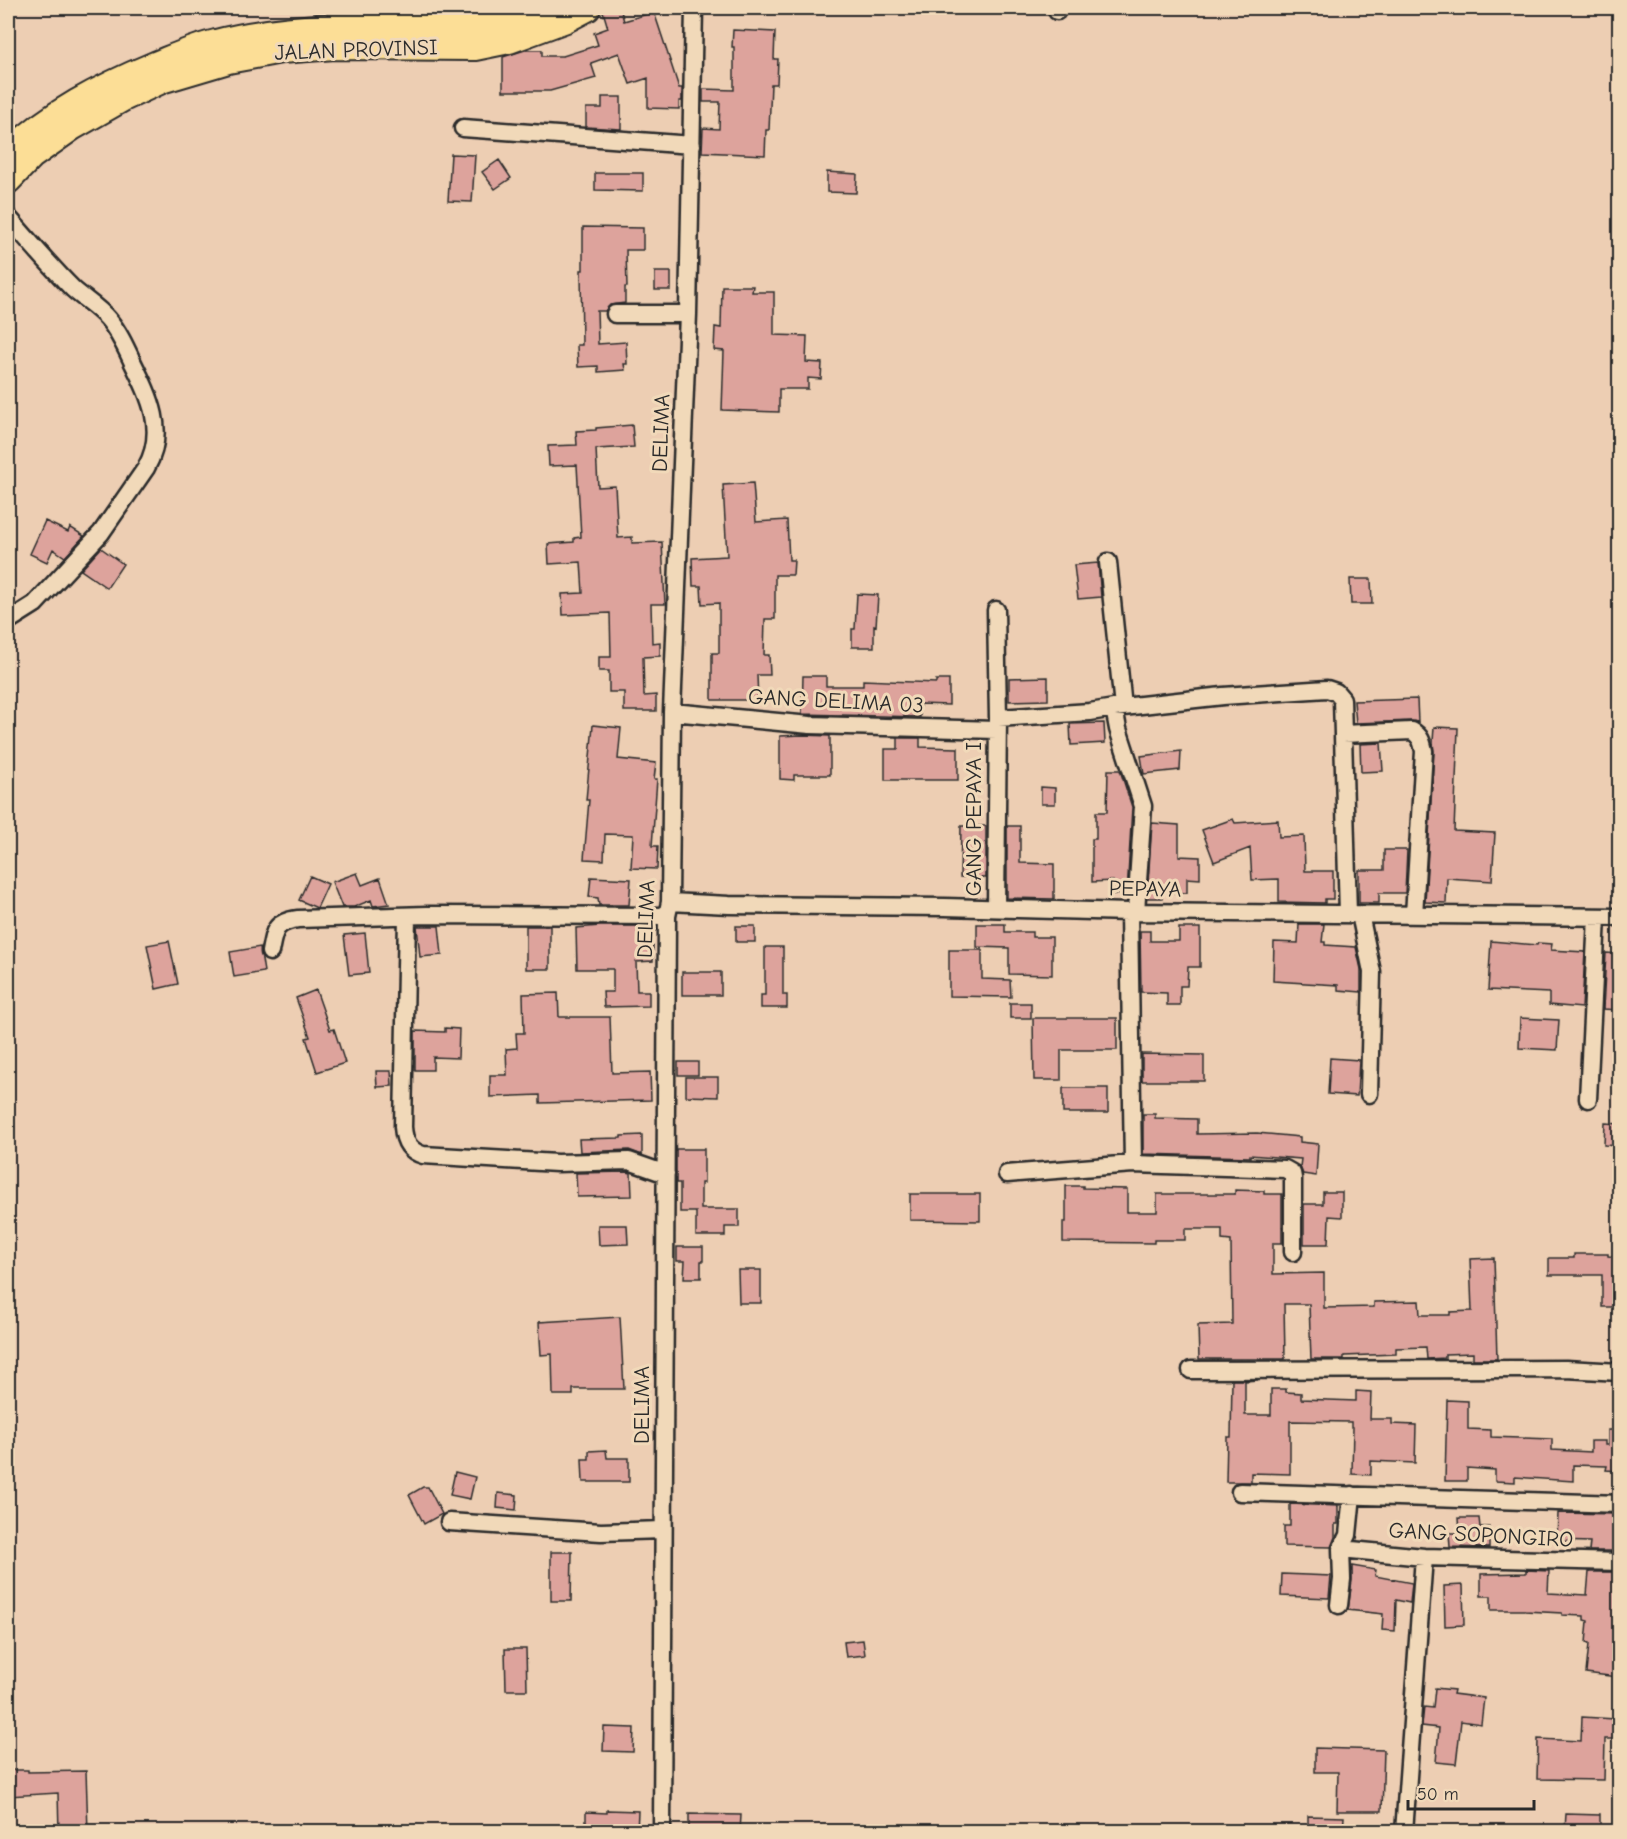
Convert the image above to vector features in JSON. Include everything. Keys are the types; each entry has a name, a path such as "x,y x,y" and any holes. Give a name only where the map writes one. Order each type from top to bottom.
{"main road":[{"name":"JALAN PROVINSI","path":"8,154 39,127 104,88 186,52 215,43 290,30 459,24 494,20 532,8"},
{"name":"JALAN PROVINSI","path":"8,180 31,156 72,127 107,106 164,79 228,60 281,50 335,46 475,47 509,40 566,19 585,8"}],"street":[{"name":"DELIMA","path":"662,1832 666,1174 672,712 688,314 694,8"},
{"path":"463,128 692,145"},
{"path":"8,217 72,288 108,319 119,335 154,410 155,447 146,468 101,532 34,604 8,621"},
{"path":"615,314 688,314"},
{"path":"1108,562 1119,707 1118,729 1143,806 1132,912 1133,1164"},
{"name":"GANG PEPAYA I","path":"996,610 998,724 996,908"},
{"name":"GANG DELIMA 03","path":"672,712 810,724 998,724 1119,707 1223,696 1327,689 1336,692 1342,699 1343,734"},
{"path":"1369,1094 1372,972 1354,914 1343,734 1412,731 1422,740 1424,751 1414,915"},
{"name":"PEPAYA","path":"270,952 274,933 279,925 287,921 669,909 729,905 1620,917"},
{"path":"407,916 402,1127 407,1145 415,1153 557,1163 629,1161 666,1174"},
{"path":"1588,1099 1597,916"},
{"path":"1006,1174 1133,1164 1288,1170 1293,1178 1293,1252"},
{"path":"1191,1370 1554,1369 1620,1372"},
{"path":"1240,1492 1620,1504"},
{"path":"1339,1605 1342,1579 1341,1549 1348,1535 1352,1495"},
{"path":"449,1522 601,1532 663,1530"},
{"name":"GANG SOPONGIRO","path":"1341,1549 1424,1557 1620,1562"},
{"path":"1404,1832 1424,1557"}],"building":[{"path":"602,8 620,8 624,21 654,12 679,88 682,88 682,101 679,101 679,109 648,108 648,78 630,84 619,53 591,63 596,78 550,91 503,91 503,57 525,50 542,50 542,56 563,56 598,45 594,33 608,28"},
{"path":"733,30 775,32 774,59 778,59 777,84 771,84 769,130 766,130 765,155 702,152 703,128 719,129 720,102 703,102 703,89 734,90"},
{"path":"602,97 621,97 621,129 586,127 586,108 602,108"},
{"path":"451,154 475,155 472,202 448,201"},
{"path":"499,160 511,178 495,189 482,172"},
{"path":"827,172 857,174 856,193 827,192"},
{"path":"595,173 643,173 643,191 595,190"},
{"path":"583,227 643,228 643,250 626,250 625,303 610,305 605,311 597,311 598,344 626,342 625,370 598,372 598,366 578,367 577,345 582,345"},
{"path":"655,272 671,272 671,290 655,290"},
{"path":"722,286 753,286 752,292 774,292 774,335 807,336 806,362 822,363 821,379 808,378 808,389 779,389 779,412 722,410 724,351 714,350 715,327 721,328"},
{"path":"632,425 634,447 596,449 598,487 615,486 618,538 632,537 632,543 662,542 665,604 651,604 652,643 660,642 660,656 643,657 644,696 656,695 656,711 624,711 624,692 609,692 609,671 599,671 599,657 611,657 610,613 563,615 562,594 583,593 581,562 549,564 548,544 574,542 574,538 581,537 577,465 549,466 548,446 577,445 576,431"},
{"path":"753,483 756,522 787,520 789,560 794,560 793,575 775,575 775,619 765,619 764,655 769,655 770,675 757,675 758,700 712,700 712,653 719,653 719,603 702,604 701,586 693,586 692,558 727,556 723,485"},
{"path":"45,521 68,532 70,527 84,536 65,557 53,549 47,562 30,554"},
{"path":"101,548 123,564 107,588 81,570"},
{"path":"1098,563 1101,597 1078,599 1074,565"},
{"path":"1350,579 1371,579 1372,604 1351,604"},
{"path":"857,594 878,595 874,647 852,647"},
{"path":"803,676 826,676 826,686 863,686 863,680 936,683 936,680 949,680 949,705 920,704 920,717 802,714"},
{"path":"1048,677 1048,700 1009,701 1009,678"},
{"path":"1417,699 1418,722 1356,723 1354,701"},
{"path":"1104,723 1105,743 1071,745 1070,724"},
{"path":"593,725 621,728 618,759 656,763 652,846 658,846 657,869 631,868 633,835 605,834 604,860 584,859 589,800 586,800"},
{"path":"1434,727 1458,728 1454,831 1495,833 1492,881 1447,878 1446,903 1425,902"},
{"path":"780,736 830,736 830,775 794,775 794,780 780,779"},
{"path":"898,738 920,738 920,747 958,748 958,780 885,780 885,749 898,749"},
{"path":"1381,743 1383,771 1361,772 1360,744"},
{"path":"1181,751 1180,770 1144,774 1141,756"},
{"path":"1108,770 1120,770 1132,807 1127,894 1113,894 1113,881 1092,882 1092,839 1096,839 1096,812 1107,812"},
{"path":"1041,787 1055,788 1055,804 1041,804"},
{"path":"1233,819 1235,823 1278,820 1279,837 1304,836 1305,871 1333,871 1333,899 1325,899 1325,903 1279,902 1279,879 1252,880 1250,848 1214,862 1202,830"},
{"path":"1152,823 1179,825 1179,856 1200,857 1200,879 1187,878 1187,893 1162,892 1162,898 1147,898"},
{"path":"961,826 986,826 986,878 960,877"},
{"path":"1007,826 1020,826 1020,863 1054,864 1054,899 1007,898"},
{"path":"1384,850 1407,850 1405,893 1379,893 1379,903 1359,903 1359,870 1384,870"},
{"path":"357,873 362,885 380,878 389,904 373,906 371,900 354,907 342,907 332,882"},
{"path":"310,876 328,884 317,908 299,900"},
{"path":"591,877 631,879 629,905 599,905 598,898 589,897"},
{"path":"977,924 1005,924 1005,932 1032,932 1032,937 1052,937 1052,975 1009,974 1009,948 977,947"},
{"path":"1299,924 1324,924 1322,942 1325,942 1325,945 1356,947 1361,969 1361,992 1338,990 1338,985 1273,981 1274,942 1298,943"},
{"path":"417,926 439,926 442,955 420,957"},
{"path":"526,926 550,926 550,969 526,969"},
{"path":"649,926 653,961 636,962 637,991 649,991 649,1006 604,1007 603,992 613,992 613,969 577,969 576,928"},
{"path":"736,926 755,926 755,942 736,942"},
{"path":"1179,928 1200,928 1200,967 1188,967 1187,986 1180,986 1180,1005 1167,1005 1167,993 1141,992 1140,931 1150,931 1150,941 1179,941"},
{"path":"365,933 369,973 349,975 344,935"},
{"path":"169,941 178,984 156,989 147,945"},
{"path":"1491,941 1552,944 1551,950 1585,952 1582,1008 1549,1005 1549,993 1488,990"},
{"path":"260,947 264,972 234,977 230,952"},
{"path":"765,947 783,947 783,995 787,995 787,1008 761,1008 761,995 765,995"},
{"path":"949,950 982,950 982,979 1010,980 1011,997 949,996"},
{"path":"1606,953 1620,954 1620,1010 1603,1009"},
{"path":"682,972 721,972 721,995 682,995"},
{"path":"316,990 330,1030 334,1029 345,1063 317,1072 306,1038 310,1037 296,998"},
{"path":"558,993 559,1017 610,1017 612,1073 650,1072 651,1100 540,1103 540,1095 490,1097 490,1075 507,1075 506,1049 517,1048 516,1033 524,1033 523,994"},
{"path":"1010,1003 1031,1003 1031,1018 1010,1018"},
{"path":"1033,1018 1117,1018 1117,1050 1061,1050 1061,1080 1034,1080"},
{"path":"1520,1018 1559,1020 1557,1050 1519,1048"},
{"path":"445,1028 459,1029 458,1058 433,1057 433,1070 415,1070 415,1031 445,1032"},
{"path":"1142,1054 1204,1055 1204,1081 1142,1081"},
{"path":"1330,1058 1359,1060 1357,1096 1328,1094"},
{"path":"678,1062 698,1062 698,1075 678,1075"},
{"path":"376,1071 391,1071 392,1086 377,1087"},
{"path":"686,1077 718,1077 718,1097 686,1096"},
{"path":"1063,1088 1108,1088 1108,1113 1063,1113"},
{"path":"1143,1114 1155,1114 1155,1118 1197,1119 1197,1134 1257,1133 1300,1137 1300,1142 1318,1144 1316,1176 1303,1174 1300,1167 1301,1159 1250,1155 1250,1157 1143,1154"},
{"path":"1605,1123 1620,1124 1620,1146 1604,1145"},
{"path":"642,1135 642,1155 629,1150 580,1152 579,1139"},
{"path":"676,1149 704,1149 701,1209 739,1209 739,1227 725,1227 725,1236 696,1236 696,1212 680,1212 680,1183 676,1183"},
{"path":"576,1173 631,1173 632,1196 577,1197"},
{"path":"1066,1186 1127,1189 1127,1212 1157,1212 1157,1194 1235,1194 1235,1190 1282,1194 1282,1243 1273,1243 1273,1274 1324,1273 1324,1308 1374,1307 1374,1302 1419,1301 1420,1315 1450,1315 1450,1312 1472,1311 1470,1259 1494,1258 1497,1359 1473,1359 1473,1353 1445,1354 1445,1358 1427,1359 1426,1347 1396,1348 1396,1354 1344,1356 1344,1359 1311,1359 1309,1304 1284,1304 1285,1359 1199,1359 1198,1325 1232,1324 1231,1241 1222,1240 1222,1229 1185,1229 1185,1240 1154,1240 1154,1243 1063,1242 1063,1222 1066,1222"},
{"path":"1323,1192 1342,1192 1342,1217 1329,1216 1328,1244 1304,1244 1304,1204 1323,1204"},
{"path":"910,1194 980,1194 980,1221 910,1220"},
{"path":"598,1225 627,1225 628,1244 599,1245"},
{"path":"677,1247 703,1247 701,1278 684,1278 685,1261 677,1261"},
{"path":"1574,1254 1608,1254 1608,1256 1620,1257 1620,1307 1602,1307 1602,1275 1549,1275 1549,1258 1574,1258"},
{"path":"738,1270 761,1270 761,1303 739,1303"},
{"path":"620,1317 624,1389 573,1389 573,1395 553,1395 552,1354 541,1355 539,1322"},
{"path":"1232,1380 1258,1380 1245,1381 1245,1415 1271,1415 1271,1389 1286,1389 1286,1392 1301,1393 1301,1399 1356,1401 1356,1391 1371,1392 1370,1419 1392,1419 1392,1424 1416,1425 1415,1463 1371,1461 1371,1475 1352,1474 1353,1427 1351,1427 1351,1422 1290,1421 1290,1474 1251,1473 1251,1482 1226,1482 1227,1437 1231,1437"},
{"path":"1447,1400 1468,1401 1468,1429 1491,1430 1491,1437 1552,1439 1552,1450 1591,1452 1591,1441 1605,1441 1605,1445 1608,1445 1608,1430 1620,1430 1620,1471 1606,1470 1607,1466 1573,1465 1573,1481 1515,1477 1515,1482 1495,1481 1495,1470 1467,1468 1467,1481 1445,1481"},
{"path":"606,1450 607,1458 629,1458 629,1482 583,1482 582,1459 589,1459 589,1451"},
{"path":"455,1472 475,1477 470,1499 450,1495"},
{"path":"423,1487 428,1487 442,1514 424,1524 409,1495"},
{"path":"498,1493 517,1495 516,1510 497,1508"},
{"path":"1290,1504 1338,1506 1338,1524 1335,1524 1335,1537 1331,1547 1284,1546 1284,1526 1290,1526"},
{"path":"1558,1513 1620,1514 1619,1551 1589,1551 1590,1542 1557,1541"},
{"path":"1459,1518 1479,1518 1480,1527 1489,1527 1489,1548 1450,1547 1449,1533 1460,1533"},
{"path":"551,1552 572,1552 571,1601 551,1601"},
{"path":"1352,1566 1376,1570 1375,1576 1412,1583 1410,1603 1396,1600 1395,1631 1382,1630 1383,1614 1348,1610"},
{"path":"1526,1570 1549,1571 1548,1593 1587,1595 1589,1572 1618,1572 1620,1574 1620,1624 1616,1624 1613,1653 1620,1654 1617,1677 1586,1673 1589,1644 1586,1643 1588,1621 1584,1620 1584,1616 1525,1610 1491,1610 1491,1596 1481,1596 1481,1574 1526,1573"},
{"path":"1282,1574 1331,1576 1329,1598 1281,1596"},
{"path":"1463,1585 1464,1625 1445,1626 1444,1586"},
{"path":"863,1640 865,1655 846,1657 844,1642"},
{"path":"505,1649 526,1649 527,1690 506,1690"},
{"path":"1435,1688 1454,1690 1453,1694 1484,1698 1481,1724 1461,1721 1456,1764 1436,1762 1439,1728 1422,1726 1424,1707 1433,1708"},
{"path":"1582,1717 1615,1719 1615,1739 1605,1739 1604,1780 1537,1779 1538,1739 1581,1741"},
{"path":"604,1727 634,1728 633,1752 603,1751"},
{"path":"1315,1748 1384,1750 1382,1811 1337,1811 1338,1772 1315,1772"},
{"path":"8,1770 86,1771 88,1832 59,1832 58,1793 8,1796"},
{"path":"607,1810 638,1811 637,1832 586,1832 586,1812 607,1813"},
{"path":"689,1814 741,1815 740,1832 689,1832"},
{"path":"1566,1814 1600,1815 1600,1831 1565,1829"},
{"path":"1308,1816 1344,1817 1343,1832 1308,1832"}]}
